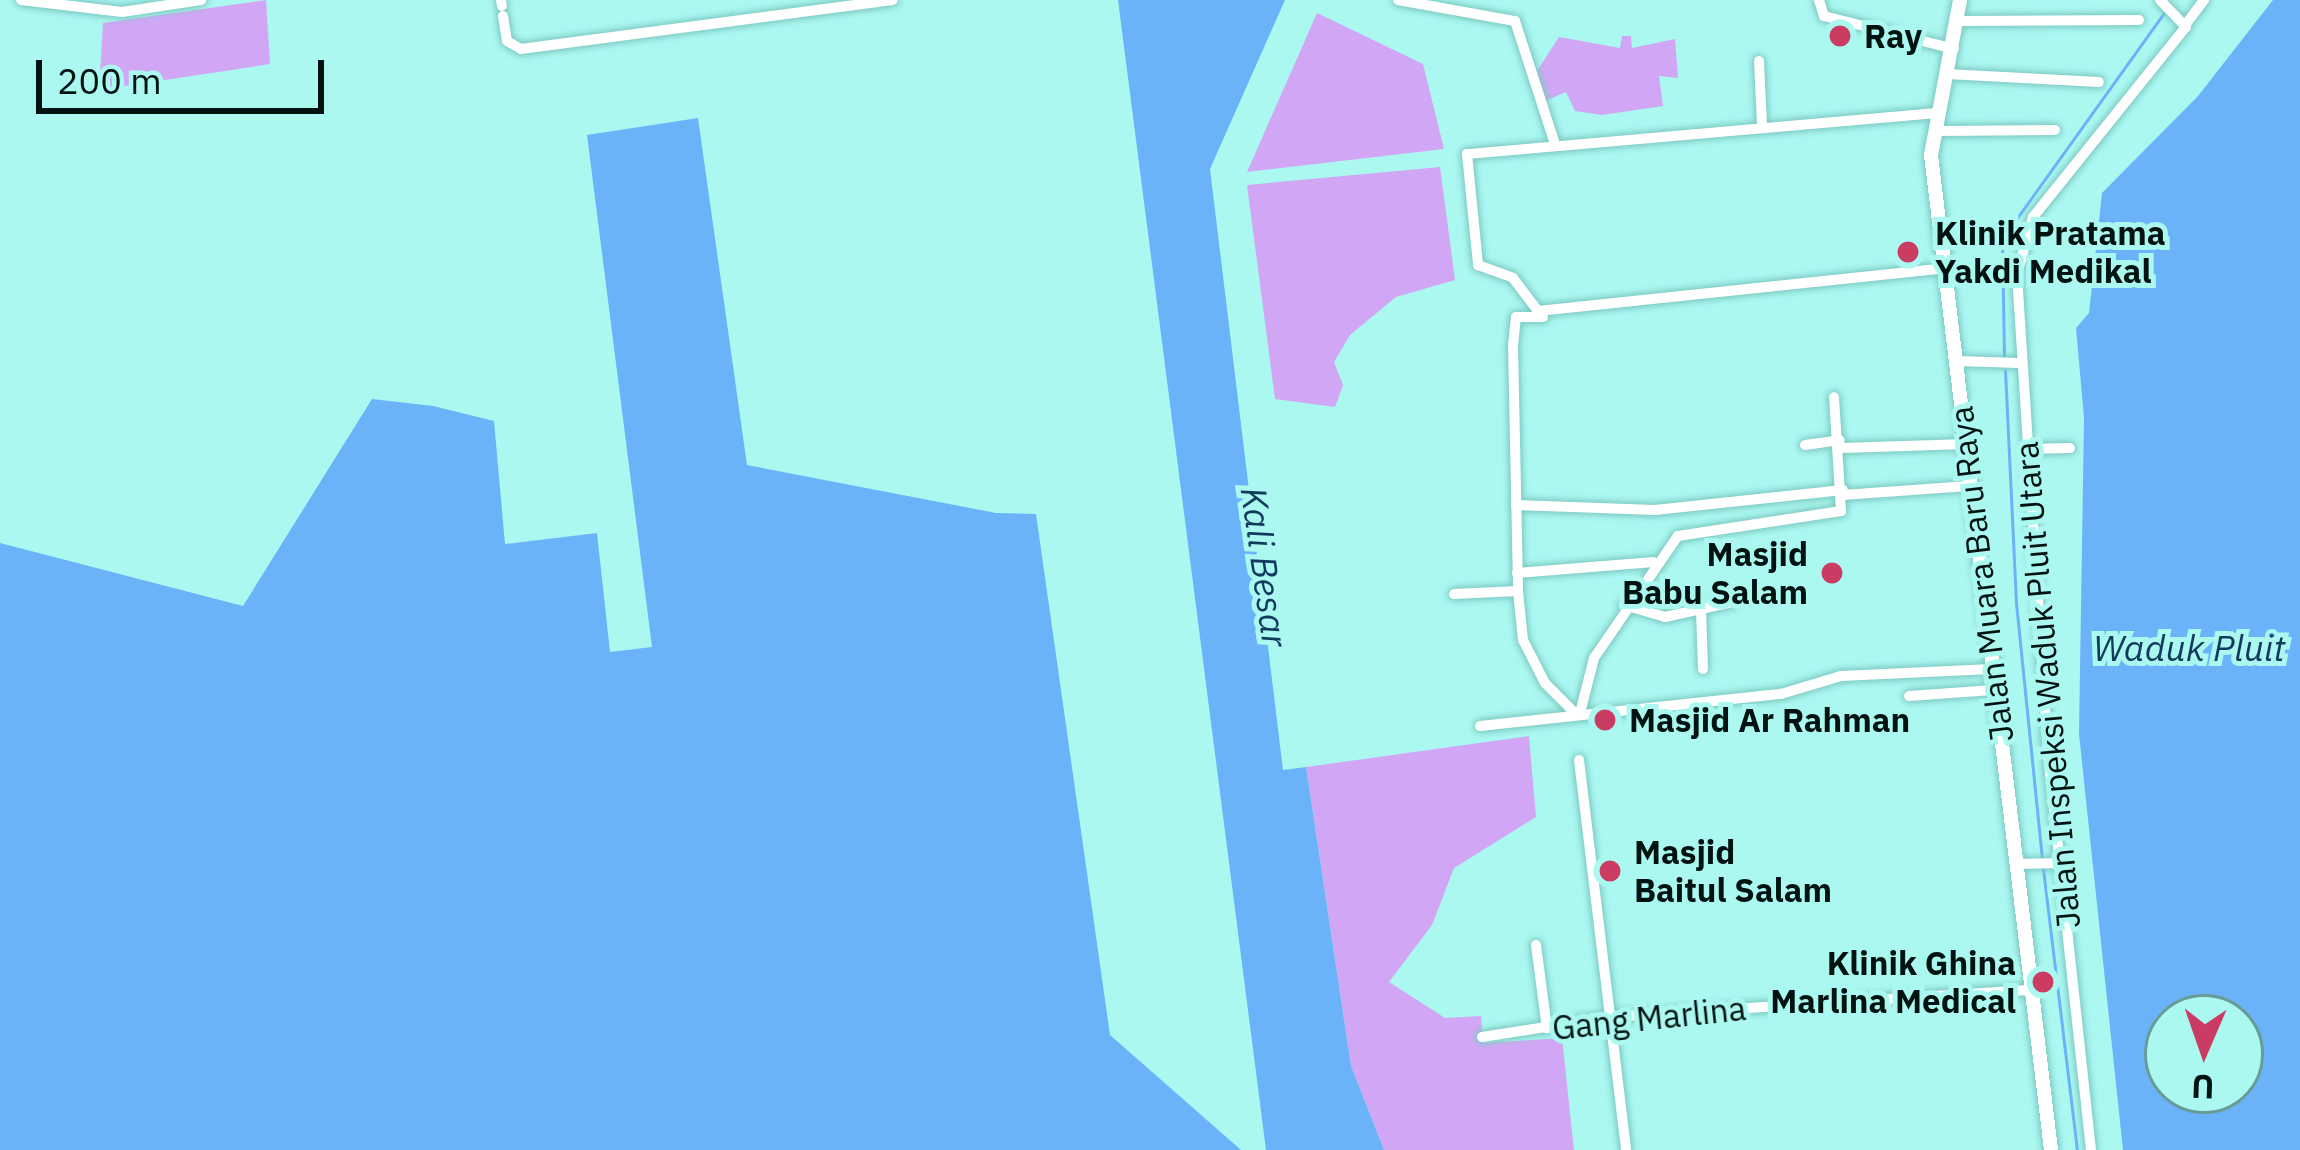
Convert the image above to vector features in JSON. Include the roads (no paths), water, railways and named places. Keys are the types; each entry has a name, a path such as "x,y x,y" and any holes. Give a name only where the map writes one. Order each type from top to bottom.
{"street":[{"path":"21,0 122,12 201,0"},
{"path":"502,7 507,41 521,49 893,0"},
{"path":"1398,0 1515,21 1555,144"},
{"path":"1458,14 1461,0"},
{"name":"Jalan Muara Baru Raya","path":"1960,0 1960,21 1934,131 1992,690 2051,1150"},
{"name":"Jalan Inspeksi Waduk Pluit Utara","path":"2091,1150 2060,862 2017,274 2033,217 2204,0"},
{"path":"1808,17 1820,6 1954,49"},
{"path":"2167,7 2186,24"},
{"path":"1960,21 2139,20"},
{"path":"1759,61 1762,124"},
{"path":"1947,74 2099,82"},
{"path":"1937,113 1762,124 1467,154 1478,265 1513,278 1538,311 1945,268"},
{"path":"1934,131 2055,130"},
{"path":"1556,309 1516,317 1517,573 1523,640 1545,683 1577,712"},
{"path":"1956,361 2020,363"},
{"path":"1577,712 1594,658 1624,605 1678,536 1754,520 1836,515 1844,493 1834,397"},
{"path":"1805,445 1967,444"},
{"path":"2027,449 2070,448"},
{"path":"1516,505 1655,510 1971,486"},
{"path":"1517,573 1654,562"},
{"path":"1454,594 1518,591"},
{"path":"1624,605 1660,616 1732,602"},
{"path":"1701,609 1703,669"},
{"path":"1480,726 1577,712 1781,694 1787,688 1841,676 1990,669"},
{"path":"1909,696 1992,690"},
{"path":"1579,760 1626,1150"},
{"path":"2017,864 2060,862"},
{"path":"1536,946 1546,1028"},
{"name":"Gang Marlina","path":"1482,1037 1610,1017 2031,990"}],"water":[{"path":"1118,0 1285,0 1210,169 1283,770 1306,767 1351,1066 1384,1150 1266,1150"},
{"name":"Waduk Pluit","path":"2273,0 2300,0 2300,1150 2123,1150 2079,734 2084,418 2076,328 2089,313 2102,193 2198,96"},
{"path":"698,118 747,465 996,513 1036,514 1110,1035 1241,1150 0,1150 0,543 243,606 372,399 433,406 494,421 505,544 597,533 610,652 652,647 587,135"}],"waterway":[{"path":"2004,356 2002,239 2165,11"},
{"path":"2005,370 2016,603 2042,857"},
{"path":"2043,869 2077,1150"}],"place":[{"name":"Ray","path":"1840,36"},
{"name":"Klinik Pratama Yakdi Medikal","path":"1908,252"},
{"name":"Masjid Babu Salam","path":"1832,573"},
{"name":"Masjid Ar Rahman","path":"1605,720"},
{"name":"Masjid Baitul Salam","path":"1610,871"},
{"name":"Klinik Ghina Marlina Medical","path":"2043,982"}],"water label":[{"name":"Kali Besar","path":"1265,567"}]}
